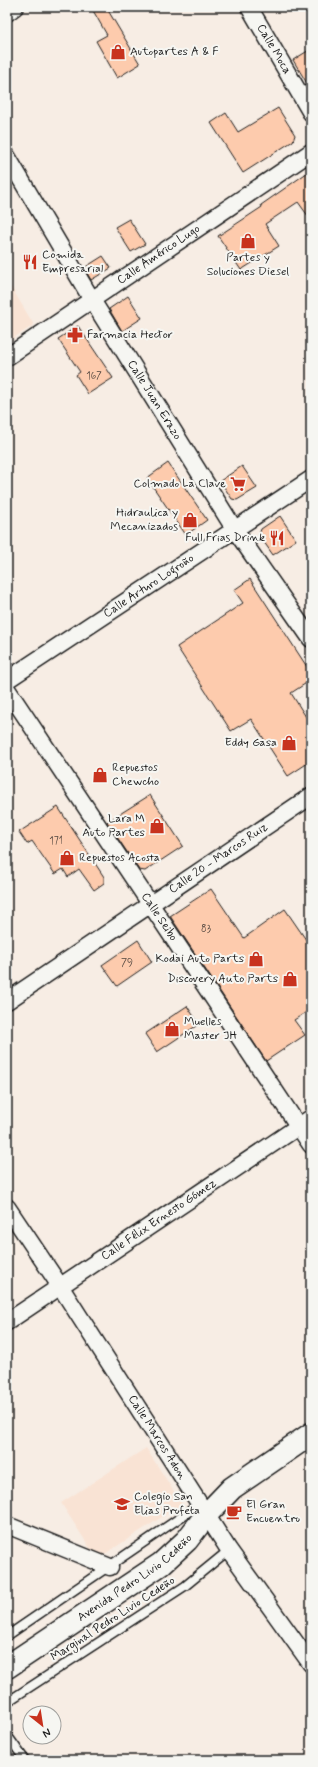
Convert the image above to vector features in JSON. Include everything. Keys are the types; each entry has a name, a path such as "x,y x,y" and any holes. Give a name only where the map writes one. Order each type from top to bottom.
{"main road":[{"name":"Avenida Pedro Livio Cedeño","path":"7,1667 161,1564 187,1540 204,1509 311,1434"}],"street":[{"path":"7,12 15,7"},
{"name":"Calle Moca","path":"249,7 311,113"},
{"name":"Calle Américo Lugo","path":"7,357 311,152"},
{"name":"Calle Juan Erazo","path":"7,156 92,300 235,530 311,639"},
{"name":"Calle Arturo Logroño","path":"7,680 311,479"},
{"name":"Calle Seibo","path":"7,689 150,904 305,1122 311,1145"},
{"name":"Calle 20 - Marcos Ruiz","path":"7,1001 311,796"},
{"name":"Calle Félix Ernesto Gómez","path":"7,1322 305,1122"},
{"name":"Calle Marcos Adon","path":"7,1207 60,1286 229,1550 311,1664"},
{"path":"7,1525 110,1567"}],"lane":[{"path":"7,1636 110,1567 204,1509"},
{"name":"Marginal Pedro Livio Cedeño","path":"7,1702 186,1586 229,1550"},
{"path":"7,1735 25,1760"}],"shaded area":[{"path":"7,280 34,325 7,342"},
{"name":"Colegio San Elias Profeta","path":"146,1448 182,1504 97,1559 61,1503"}],"building":[{"name":"Autopartes A & F","path":"91,7 106,7 140,64 117,78 96,41 107,35"},
{"path":"311,49 311,90 293,60"},
{"path":"278,108 295,135 293,141 243,173 211,123 226,113 238,132"},
{"path":"311,170 311,220 298,202 265,224 279,246 241,270 218,236 262,207 261,205"},
{"path":"129,219 145,244 131,252 115,227"},
{"path":"103,256 111,268 91,280 84,268"},
{"path":"128,296 142,318 122,331 109,309"},
{"path":"78,326 113,378 88,394 76,375 80,372 58,339"},
{"path":"168,463 207,520 186,535 147,478"},
{"name":"Colmado La Clave","path":"242,466 257,488 237,500 232,499 220,481"},
{"name":"Full Frias Drink","path":"280,516 296,540 273,555 259,535 261,529"},
{"path":"250,579 311,673 311,680 291,693 311,725 311,761 288,776 251,719 231,731 177,647 243,603 234,590"},
{"path":"150,795 183,846 145,871 139,870 107,822"},
{"path":"58,807 104,877 104,883 94,890 79,869 68,877 63,869 55,874 32,841 27,844 19,832"},
{"path":"211,889 244,938 285,909 311,947 311,1009 294,1020 305,1035 266,1061 170,916"},
{"path":"138,940 152,962 117,986 102,965"},
{"name":"Muelles Master JH","path":"187,1006 199,1024 157,1052 145,1034"}],"place":[{"name":"Autopartes A & F","path":"118,52"},
{"name":"Partes y Soluciones Diesel","path":"248,241"},
{"name":"Comida Empresarial","path":"30,262"},
{"name":"Farmacia Hector","path":"75,335"},
{"name":"Colmado La Clave","path":"238,484"},
{"name":"Hidraulica y Mecanizados","path":"190,520"},
{"name":"Full Frias Drink","path":"277,538"},
{"name":"Eddy Gasa","path":"289,743"},
{"name":"Repuestos Chewcho","path":"100,775"},
{"name":"Lara M Auto Partes","path":"157,826"},
{"name":"Repuestos Acosta","path":"67,858"},
{"name":"Kodai Auto Parts","path":"256,959"},
{"name":"Discovery Auto Parts","path":"290,979"},
{"name":"Muelles Master JH","path":"172,1029"},
{"name":"Colegio San Elias Profeta","path":"122,1504"},
{"name":"El Gran Encuentro","path":"234,1512"}]}
